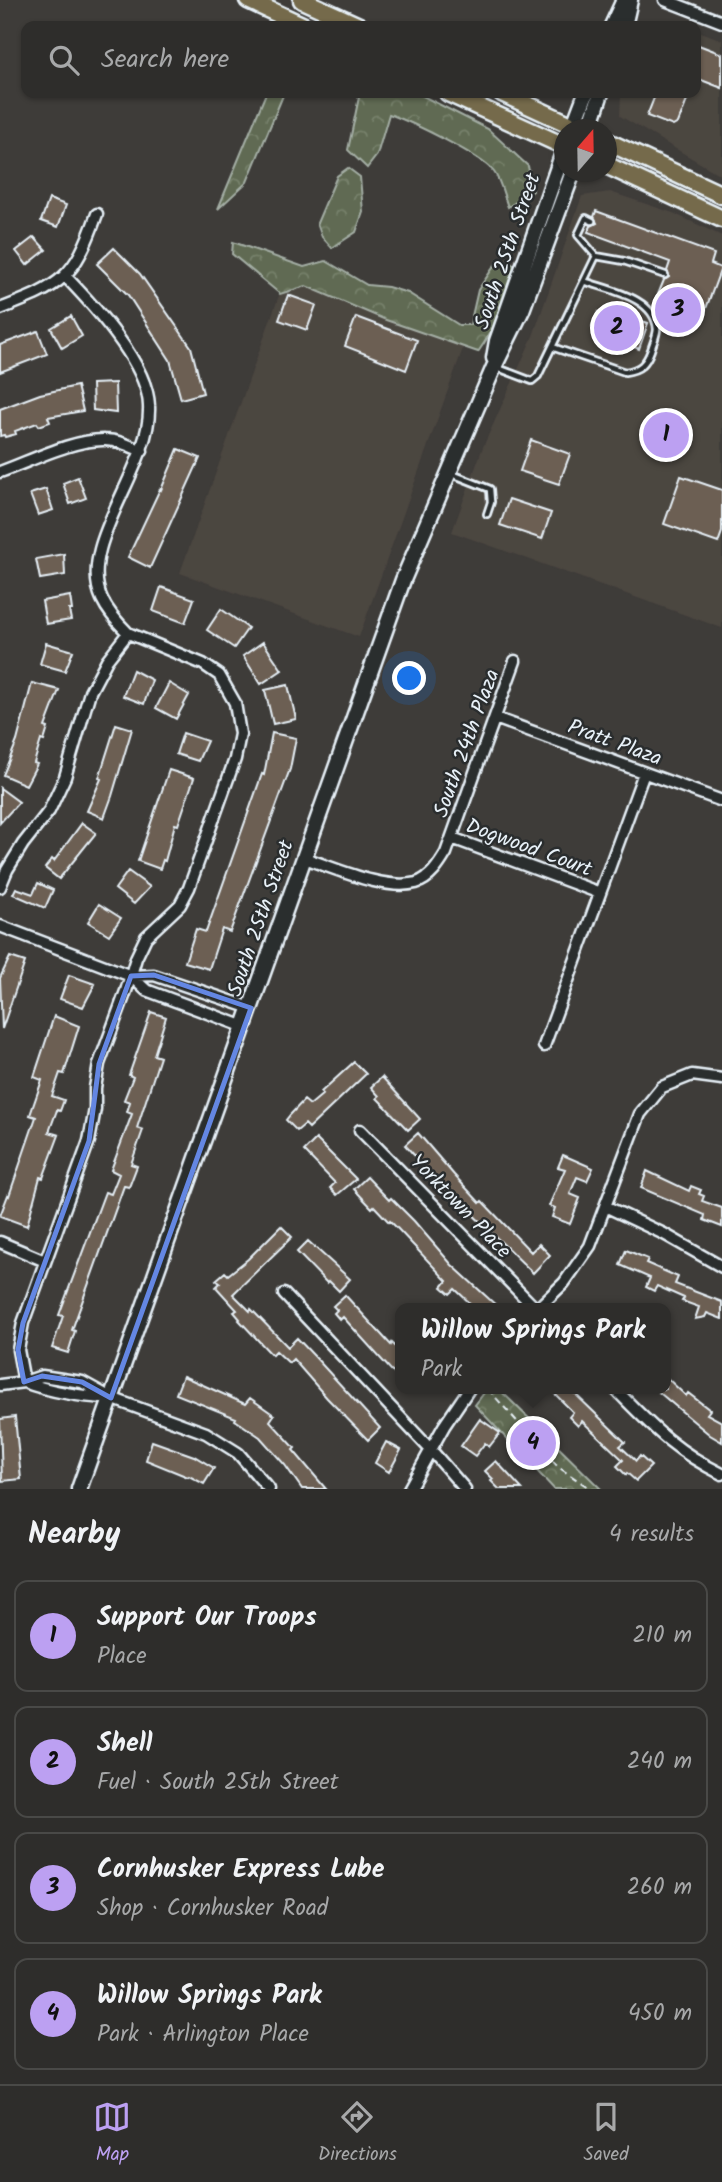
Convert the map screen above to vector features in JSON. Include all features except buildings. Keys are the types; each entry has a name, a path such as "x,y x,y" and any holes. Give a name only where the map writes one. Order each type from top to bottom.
{"main road":[{"path":"248,0 293,21"},
{"path":"302,0 348,21"},
{"path":"458,98 554,143"},
{"path":"513,98 558,119"},
{"path":"617,146 722,195"},
{"path":"617,170 722,219"}],"street":[{"path":"614,21 624,0"},
{"path":"625,21 630,0"},
{"path":"664,0 722,22"},
{"path":"581,119 585,98"},
{"path":"585,119 598,98"},
{"name":"South 25th Street","path":"494,367 496,341 554,179"},
{"name":"South 25th Street","path":"79,1489 403,580 447,473 522,310 569,182"},
{"path":"0,309 39,294 66,277 81,256 97,214"},
{"path":"24,1382 18,1350 23,1323 89,1141 96,1110 95,1087 99,1064 146,937 180,905 189,888 235,759 240,734 235,703 219,675 194,660 128,633 101,598 96,569 98,552 142,451 148,431 150,404 131,358 107,323 66,277"},
{"path":"0,472 81,442 106,440 142,451"},
{"path":"0,887 12,861 49,811 65,777 90,692 107,660 128,633"},
{"name":"South 24th Plaza","path":"452,838 515,661"},
{"name":"Pratt Plaza","path":"495,718 722,801"},
{"path":"544,1046 644,773"},
{"name":"Dogwood Court","path":"304,858 386,884 417,883 438,867 452,838 600,893"},
{"path":"0,926 131,976 146,990 244,1027"},
{"path":"131,976 154,975 251,1008"},
{"path":"542,1303 564,1283 590,1246 640,1114 663,1087 692,1075 722,1079"},
{"name":"Yorktown Place","path":"360,1130 531,1303"},
{"path":"607,1207 664,1234 722,1267"},
{"path":"0,1242 46,1261"},
{"path":"284,1294 465,1489"},
{"path":"0,1385 42,1376 82,1382 111,1398 206,1433 238,1453 269,1489"},
{"path":"409,1489 444,1426 466,1394"},
{"path":"620,1394 667,1441 694,1460 722,1474"}],"lane":[{"path":"592,221 586,218 578,235 596,257 624,261 665,275"},
{"path":"494,367 532,381 538,376 596,257"},
{"path":"552,347 625,372 634,371 647,361 657,331 648,309 628,297 584,281"},
{"path":"447,473 490,489 491,502 487,514"}],"path":[{"path":"492,1394 558,1467 591,1489"}],"highlighted area":[{"path":"154,975 251,1008 111,1398 82,1382 42,1376 24,1382 18,1350 23,1323 89,1141 99,1064 131,976"}],"shaded area":[{"path":"701,32 722,40 722,176 620,116 621,98 701,98"},
{"path":"610,192 673,213 722,236 722,628 452,532 483,447 533,336 582,196"},
{"path":"286,276 466,340 359,637 180,573"}],"green space":[{"path":"264,98 282,98 247,182 218,209"},
{"path":"359,98 427,98 488,129 528,166 533,191 508,207 499,180 487,165 445,140 389,114 377,155 367,168 348,150"},
{"path":"348,168 360,177 363,212 356,232 332,248 322,237 317,223 337,176"},
{"path":"233,242 304,267 326,261 367,285 408,293 459,325 470,325 478,290 499,259 515,265 501,310 478,352 386,320 306,286 280,294 232,254"},
{"path":"483,1394 504,1394 601,1489 554,1489 475,1405"}],"place":[{"name":"Cornhusker Express Lube","path":"678,310"},
{"name":"Shell","path":"617,328"},
{"name":"Support Our Troops","path":"666,435"},
{"name":"Willow Springs Park","path":"533,1443"}]}
